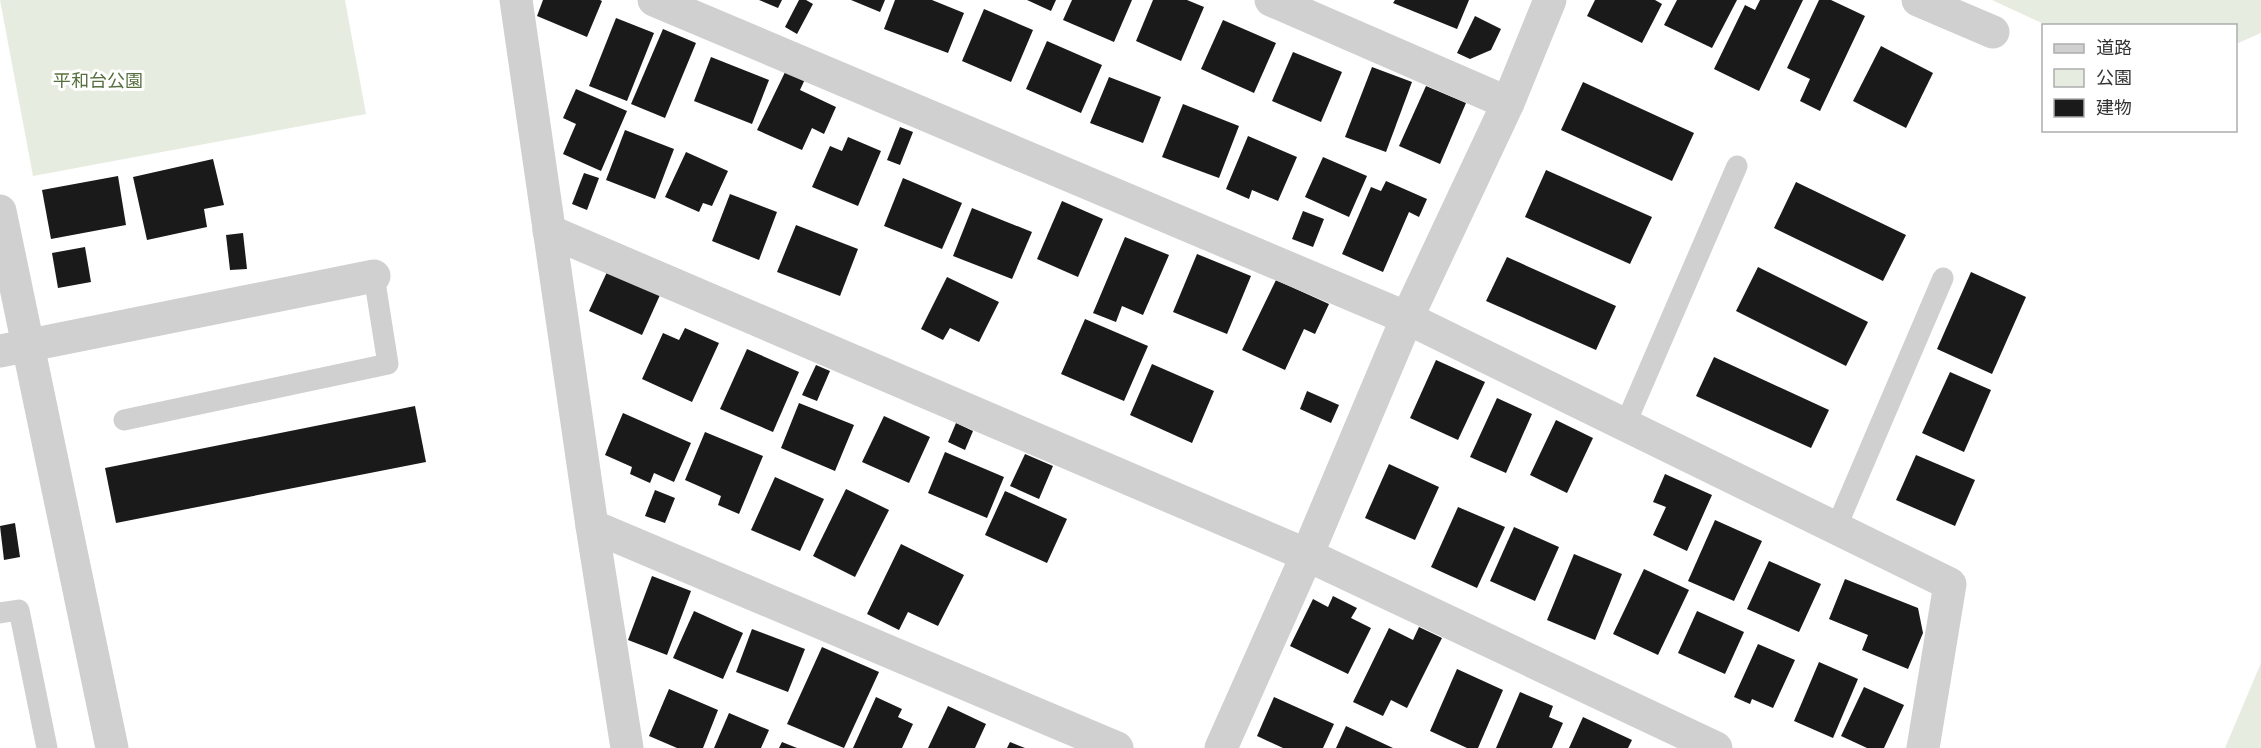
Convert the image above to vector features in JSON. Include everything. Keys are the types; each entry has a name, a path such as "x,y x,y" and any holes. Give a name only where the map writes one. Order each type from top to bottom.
{"street":[{"path":"516,0 592,526 627,748"},
{"path":"654,0 1407,318 1950,584 1923,748"},
{"path":"1271,0 1508,103"},
{"path":"1221,748 1307,555 1407,318 1508,103 1550,0"},
{"path":"1918,0 1993,32"},
{"path":"0,211 14,348 112,748"},
{"path":"549,231 1307,555 1716,748"},
{"path":"14,348 374,276"},
{"path":"592,526 1117,748"}],"lane":[{"path":"1625,425 1737,166"},
{"path":"124,420 388,364 374,276"},
{"path":"1836,528 1943,278"},
{"path":"0,614 19,610 47,748"}],"green space":[{"name":"平和台公園","path":"0,0 345,0 366,114 33,176"},
{"path":"1992,0 2261,0 2261,33 2237,44 2237,24 2044,24"},
{"path":"2261,663 2261,748 2225,748"}],"building":[{"path":"543,0 602,1 587,37 537,16"},
{"path":"759,0 782,0 778,8"},
{"path":"799,0 806,0 813,4 797,34 785,27"},
{"path":"851,0 885,0 880,12"},
{"path":"895,0 932,0 964,13 948,53 884,29"},
{"path":"1027,0 1056,0 1051,11"},
{"path":"1072,0 1132,0 1114,42 1063,20"},
{"path":"1153,0 1187,0 1204,7 1181,61 1136,41"},
{"path":"1395,0 1469,0 1457,29 1393,3"},
{"path":"1595,0 1655,0 1662,4 1642,43 1587,16"},
{"path":"1677,0 1737,0 1712,48 1664,25"},
{"path":"1760,0 1803,0 1759,91 1714,69 1745,5 1755,10"},
{"path":"1819,0 1831,0 1865,16 1820,111 1800,101 1810,79 1787,68"},
{"path":"984,9 1033,30 1011,82 962,61"},
{"path":"1475,16 1501,29 1491,50 1470,59 1457,53"},
{"path":"616,18 654,33 627,101 589,86"},
{"path":"1223,20 1276,43 1254,93 1201,69"},
{"path":"663,29 696,43 665,118 631,104"},
{"path":"1047,41 1102,65 1081,113 1026,89"},
{"path":"1881,46 1933,73 1906,128 1853,101"},
{"path":"1293,52 1342,72 1321,122 1272,101"},
{"path":"711,57 769,80 752,124 694,101"},
{"path":"1372,67 1412,82 1386,152 1345,137"},
{"path":"787,68 806,77 800,90 836,107 824,134 812,128 802,150 757,130"},
{"path":"1109,77 1161,97 1143,143 1090,123"},
{"path":"1583,82 1694,133 1672,181 1561,130"},
{"path":"1426,86 1466,103 1440,164 1399,146"},
{"path":"576,89 627,111 601,171 563,154 576,124 563,118"},
{"path":"1183,104 1239,126 1219,178 1162,157"},
{"path":"900,127 913,132 900,165 887,160"},
{"path":"625,130 674,149 655,199 606,180"},
{"path":"1248,136 1297,157 1278,201 1252,190 1249,199 1226,189"},
{"path":"848,137 881,151 858,206 812,187 830,146 842,151"},
{"path":"686,152 728,171 712,206 703,203 699,212 665,197"},
{"path":"1323,157 1367,176 1349,217 1305,197"},
{"path":"213,159 224,205 204,209 207,227 147,240 133,177"},
{"path":"1546,170 1652,217 1630,264 1525,217"},
{"path":"584,173 599,178 587,210 572,204"},
{"path":"118,176 126,225 51,239 42,190"},
{"path":"903,178 962,203 942,249 884,226"},
{"path":"1386,181 1427,199 1419,217 1409,212 1383,272 1342,254 1371,187 1381,191"},
{"path":"1796,182 1906,235 1883,281 1774,228"},
{"path":"730,194 777,212 759,260 712,241"},
{"path":"1062,201 1103,219 1078,277 1037,259"},
{"path":"972,208 1032,232 1012,279 953,256"},
{"path":"1303,211 1324,219 1313,247 1292,239"},
{"path":"796,225 858,249 840,296 777,272"},
{"path":"243,233 247,269 230,270 226,235"},
{"path":"1125,237 1169,255 1143,315 1122,306 1116,322 1093,313"},
{"path":"85,247 91,282 58,288 52,253"},
{"path":"1197,254 1251,276 1227,334 1173,312"},
{"path":"1507,257 1616,306 1596,350 1486,301"},
{"path":"1758,267 1868,322 1846,366 1736,311"},
{"path":"607,272 660,295 642,335 589,311"},
{"path":"1971,272 2026,297 1992,374 1937,349"},
{"path":"947,277 999,302 979,342 950,328 943,340 921,329"},
{"path":"1276,280 1329,304 1315,334 1304,329 1285,370 1242,350"},
{"path":"1085,319 1148,346 1124,401 1061,374"},
{"path":"685,328 719,343 692,402 642,379 663,333 679,340"},
{"path":"747,349 799,372 773,432 720,409"},
{"path":"1714,357 1829,410 1811,448 1696,396"},
{"path":"1436,360 1485,382 1458,440 1410,418"},
{"path":"1152,364 1214,391 1192,443 1130,415"},
{"path":"816,365 830,371 817,401 802,395"},
{"path":"1950,372 1991,390 1964,452 1922,433"},
{"path":"1307,391 1339,405 1331,423 1300,409"},
{"path":"1497,398 1532,414 1506,473 1470,457"},
{"path":"799,403 854,425 835,471 781,448"},
{"path":"415,406 426,462 116,523 105,468"},
{"path":"623,413 691,443 674,482 654,473 650,483 630,474 632,467 605,455"},
{"path":"884,416 930,437 909,483 862,462"},
{"path":"1556,420 1593,438 1567,493 1530,475"},
{"path":"956,423 973,431 965,450 948,442"},
{"path":"705,432 763,456 739,514 718,505 721,496 685,480"},
{"path":"945,452 1004,477 987,518 928,493"},
{"path":"1025,454 1053,466 1039,499 1010,486"},
{"path":"1916,455 1975,480 1955,526 1896,500"},
{"path":"1389,464 1439,487 1415,540 1365,518"},
{"path":"1665,474 1712,495 1687,551 1653,535 1666,507 1653,502"},
{"path":"775,477 824,499 800,551 751,530"},
{"path":"846,489 889,510 855,577 813,556"},
{"path":"655,490 675,498 665,523 645,516"},
{"path":"1005,491 1067,519 1047,563 985,535"},
{"path":"1458,507 1505,527 1477,588 1431,567"},
{"path":"1715,520 1762,541 1734,601 1688,581"},
{"path":"15,523 20,557 4,560 0,526"},
{"path":"1514,527 1559,547 1535,601 1490,581"},
{"path":"901,544 964,575 938,626 908,612 899,630 867,614"},
{"path":"1574,554 1622,574 1595,640 1547,620"},
{"path":"1769,561 1821,584 1799,632 1747,609"},
{"path":"1644,569 1689,590 1658,655 1613,634"},
{"path":"652,576 691,591 667,655 628,640"},
{"path":"1845,579 1918,608 1923,633 1908,669 1862,650 1868,635 1829,619"},
{"path":"1333,596 1357,608 1351,618 1371,628 1348,674 1290,646 1313,599 1328,607"},
{"path":"694,611 743,633 723,679 673,658"},
{"path":"1697,611 1744,632 1725,674 1678,653"},
{"path":"1419,627 1442,638 1407,708 1391,700 1383,716 1353,702 1389,628 1413,640"},
{"path":"752,629 805,649 788,692 736,672"},
{"path":"1758,644 1795,660 1773,708 1752,699 1750,704 1734,697"},
{"path":"822,647 879,672 844,748 787,724"},
{"path":"1819,662 1858,679 1833,738 1794,721"},
{"path":"1457,669 1503,690 1478,748 1467,748 1430,731"},
{"path":"1864,687 1904,705 1884,748 1867,748 1841,736"},
{"path":"669,689 718,710 703,748 677,748 649,736"},
{"path":"1520,692 1553,706 1549,717 1563,723 1552,748 1496,748"},
{"path":"876,697 902,709 898,717 913,724 902,748 853,748"},
{"path":"1274,697 1334,724 1323,748 1283,748 1257,736"},
{"path":"948,706 986,724 975,748 928,748"},
{"path":"729,713 769,730 761,748 714,748"},
{"path":"1583,717 1632,740 1628,748 1569,748"},
{"path":"1346,726 1393,748 1336,748"},
{"path":"782,742 797,748 779,748"},
{"path":"1010,742 1025,748 1007,748"}]}
